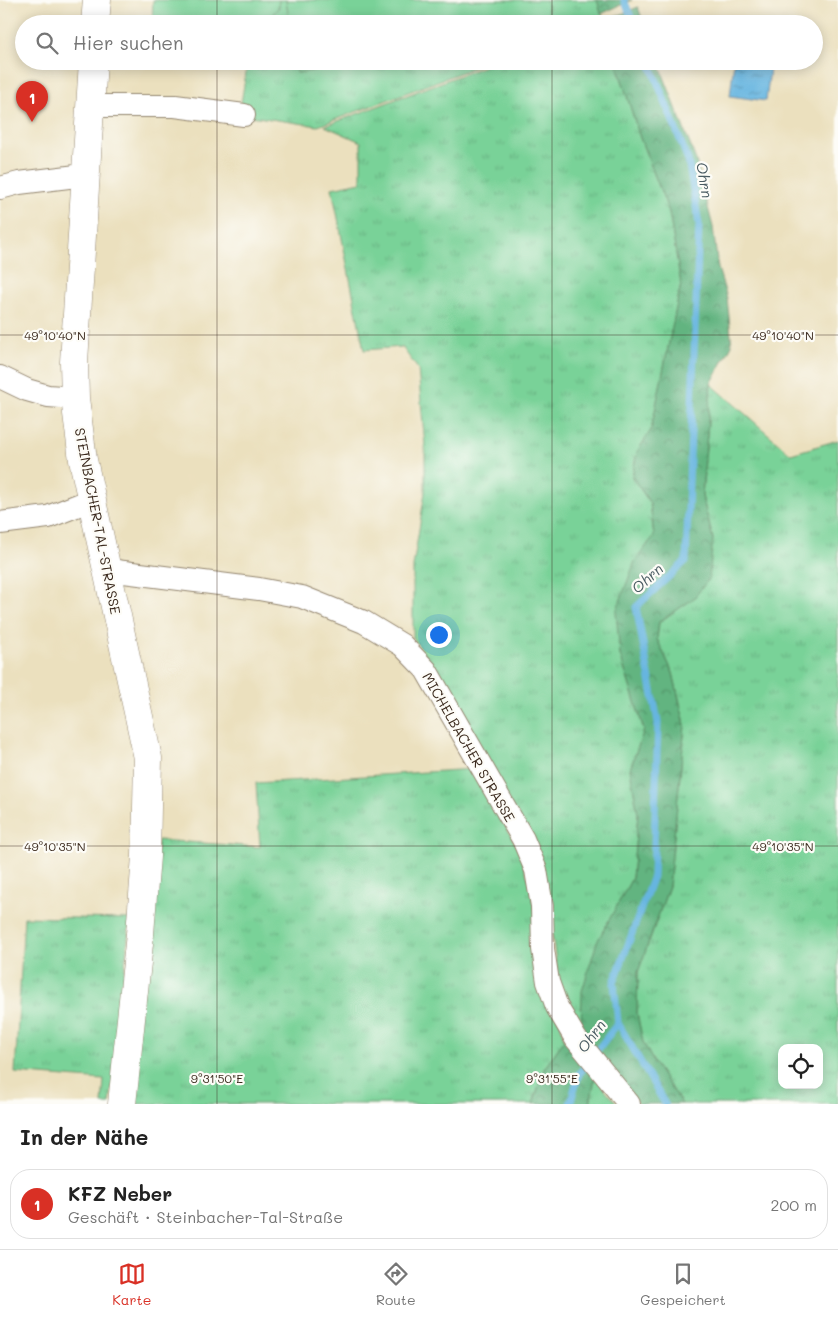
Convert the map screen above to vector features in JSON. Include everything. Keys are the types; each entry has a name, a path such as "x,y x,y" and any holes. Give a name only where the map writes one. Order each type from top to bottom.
{"main road":[{"path":"96,15 97,0"},
{"name":"STEINBACHER-TAL-STRASSE","path":"92,70 74,362 75,398 83,460 91,500 148,758 146,856 140,934 122,1104"}],"street":[{"path":"90,106 175,106 244,115"},
{"path":"0,188 20,183 85,175"},
{"path":"0,377 28,390 48,396 75,398"},
{"path":"0,523 48,517 91,500"},
{"name":"MICHELBACHER STRASSE","path":"108,570 259,589 302,597 364,622 402,646 426,670 523,839 536,870 542,906 543,950 548,982 557,1007 576,1039 629,1104"}],"green space":[{"path":"153,0 279,0 278,8 272,15 152,15"},
{"path":"279,0 286,0 288,15 272,15 278,8"},
{"path":"286,0 546,0 548,15 288,15"},
{"path":"546,0 598,0 602,15 548,15"},
{"path":"597,0 632,0 601,14"},
{"path":"638,7 641,15 619,15"},
{"path":"246,70 298,70 298,73 316,70 467,70 318,126 244,115 241,103"},
{"path":"297,70 315,70 297,73"},
{"path":"474,70 619,70 640,138 669,212 681,284 651,431 637,452 632,477 650,503 654,537 635,561 620,655 644,730 630,769 638,814 632,878 597,943 581,1032 562,1003 546,893 432,665 413,638 413,567 425,492 425,446 418,369 402,347 364,350 332,188 361,182 361,142 325,126"},
{"path":"619,70 661,70 696,160 713,227 718,268 727,298 732,345 711,384 702,496 713,539 709,579 693,599 659,622 657,639 673,673 685,725 669,886 638,972 637,1014 643,1042 654,1063 682,1104 639,1104 581,1032 582,991 597,942 632,878 638,814 630,769 644,730 620,655 616,612 635,561 654,536 650,503 632,477 637,452 651,430 681,284 669,212 640,138"},
{"path":"711,384 791,454 838,440 838,1104 682,1104 654,1063 643,1042 637,1014 638,972 669,886 685,725 673,673 657,639 659,622 693,599 713,539 702,496"},
{"path":"473,769 519,850 528,878 564,1040 544,1069 533,1104 129,1104 158,840 260,847 256,783"},
{"path":"24,917 130,919 110,1104 102,1104 104,1080 15,1073"},
{"path":"564,1040 595,1078 590,1104 533,1104 544,1069"},
{"path":"595,1078 618,1104 590,1104"}],"water":[{"path":"733,70 770,70 766,101 730,96"}],"waterway":[{"name":"Ohrn","path":"624,0 630,15"},
{"name":"Ohrn","path":"570,1104 579,1074 618,1023 614,983 653,876 658,722 636,607 686,561 699,224 688,160 653,70"},
{"path":"618,1023 665,1104"}],"place":[{"name":"KFZ Neber","path":"32,122"}]}
